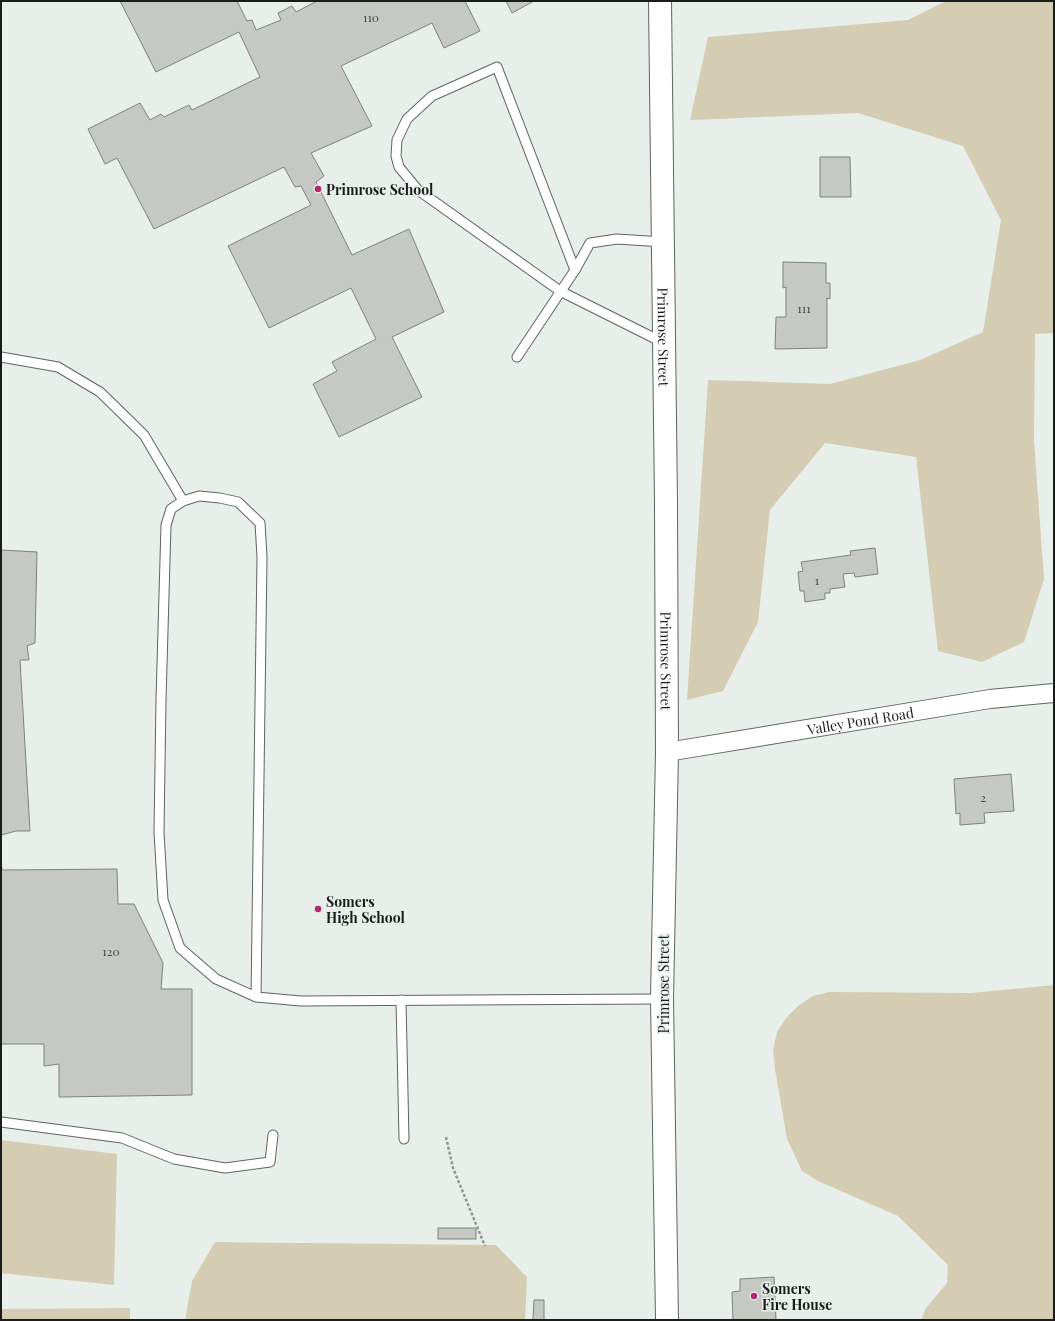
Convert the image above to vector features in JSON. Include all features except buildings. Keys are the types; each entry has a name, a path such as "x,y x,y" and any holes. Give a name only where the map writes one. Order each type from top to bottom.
{"main road":[{"name":"Primrose Street","path":"660,1 665,344 667,752 662,999 667,1320"}],"street":[{"name":"Valley Pond Road","path":"667,752 990,699 1054,693"}],"lane":[{"path":"575,270 497,67 432,96 407,120 397,140 396,156 399,167 418,190 560,292 665,344"},
{"path":"517,356 575,270 590,244 618,239 663,242"},
{"path":"1,357 58,367 100,392 144,435 183,501"},
{"path":"256,997 262,557 260,523 238,502 220,498 198,496 183,501 171,509 166,525 159,832 163,900 180,948 216,979 256,997 301,1001 662,999"},
{"path":"401,1000 404,1139"},
{"path":"1,1122 122,1138 174,1159 225,1168 270,1162 273,1135"}],"path":[{"path":"446,1137 453,1168 485,1246"}],"shaded area":[{"path":"946,1 1054,1 1054,333 1035,334 1034,441 1044,579 1024,642 982,662 938,651 916,457 825,443 770,510 758,622 723,691 687,700 708,380 830,384 920,360 983,332 1001,220 963,146 858,113 690,120 708,37 908,20"},
{"path":"1054,985 1054,1320 921,1320 926,1308 947,1283 948,1265 898,1216 818,1181 802,1171 787,1139 773,1050 777,1032 786,1018 798,1006 813,996 829,992 971,993"},
{"path":"1,1140 117,1154 114,1285 1,1273"},
{"path":"215,1242 496,1245 527,1277 525,1320 185,1320 192,1281"},
{"path":"130,1308 130,1320 1,1320 1,1309"}],"place":[{"name":"Primrose School","path":"318,189"},
{"name":"Somers High School","path":"318,909"},
{"name":"Somers Fire House","path":"754,1296"}]}
